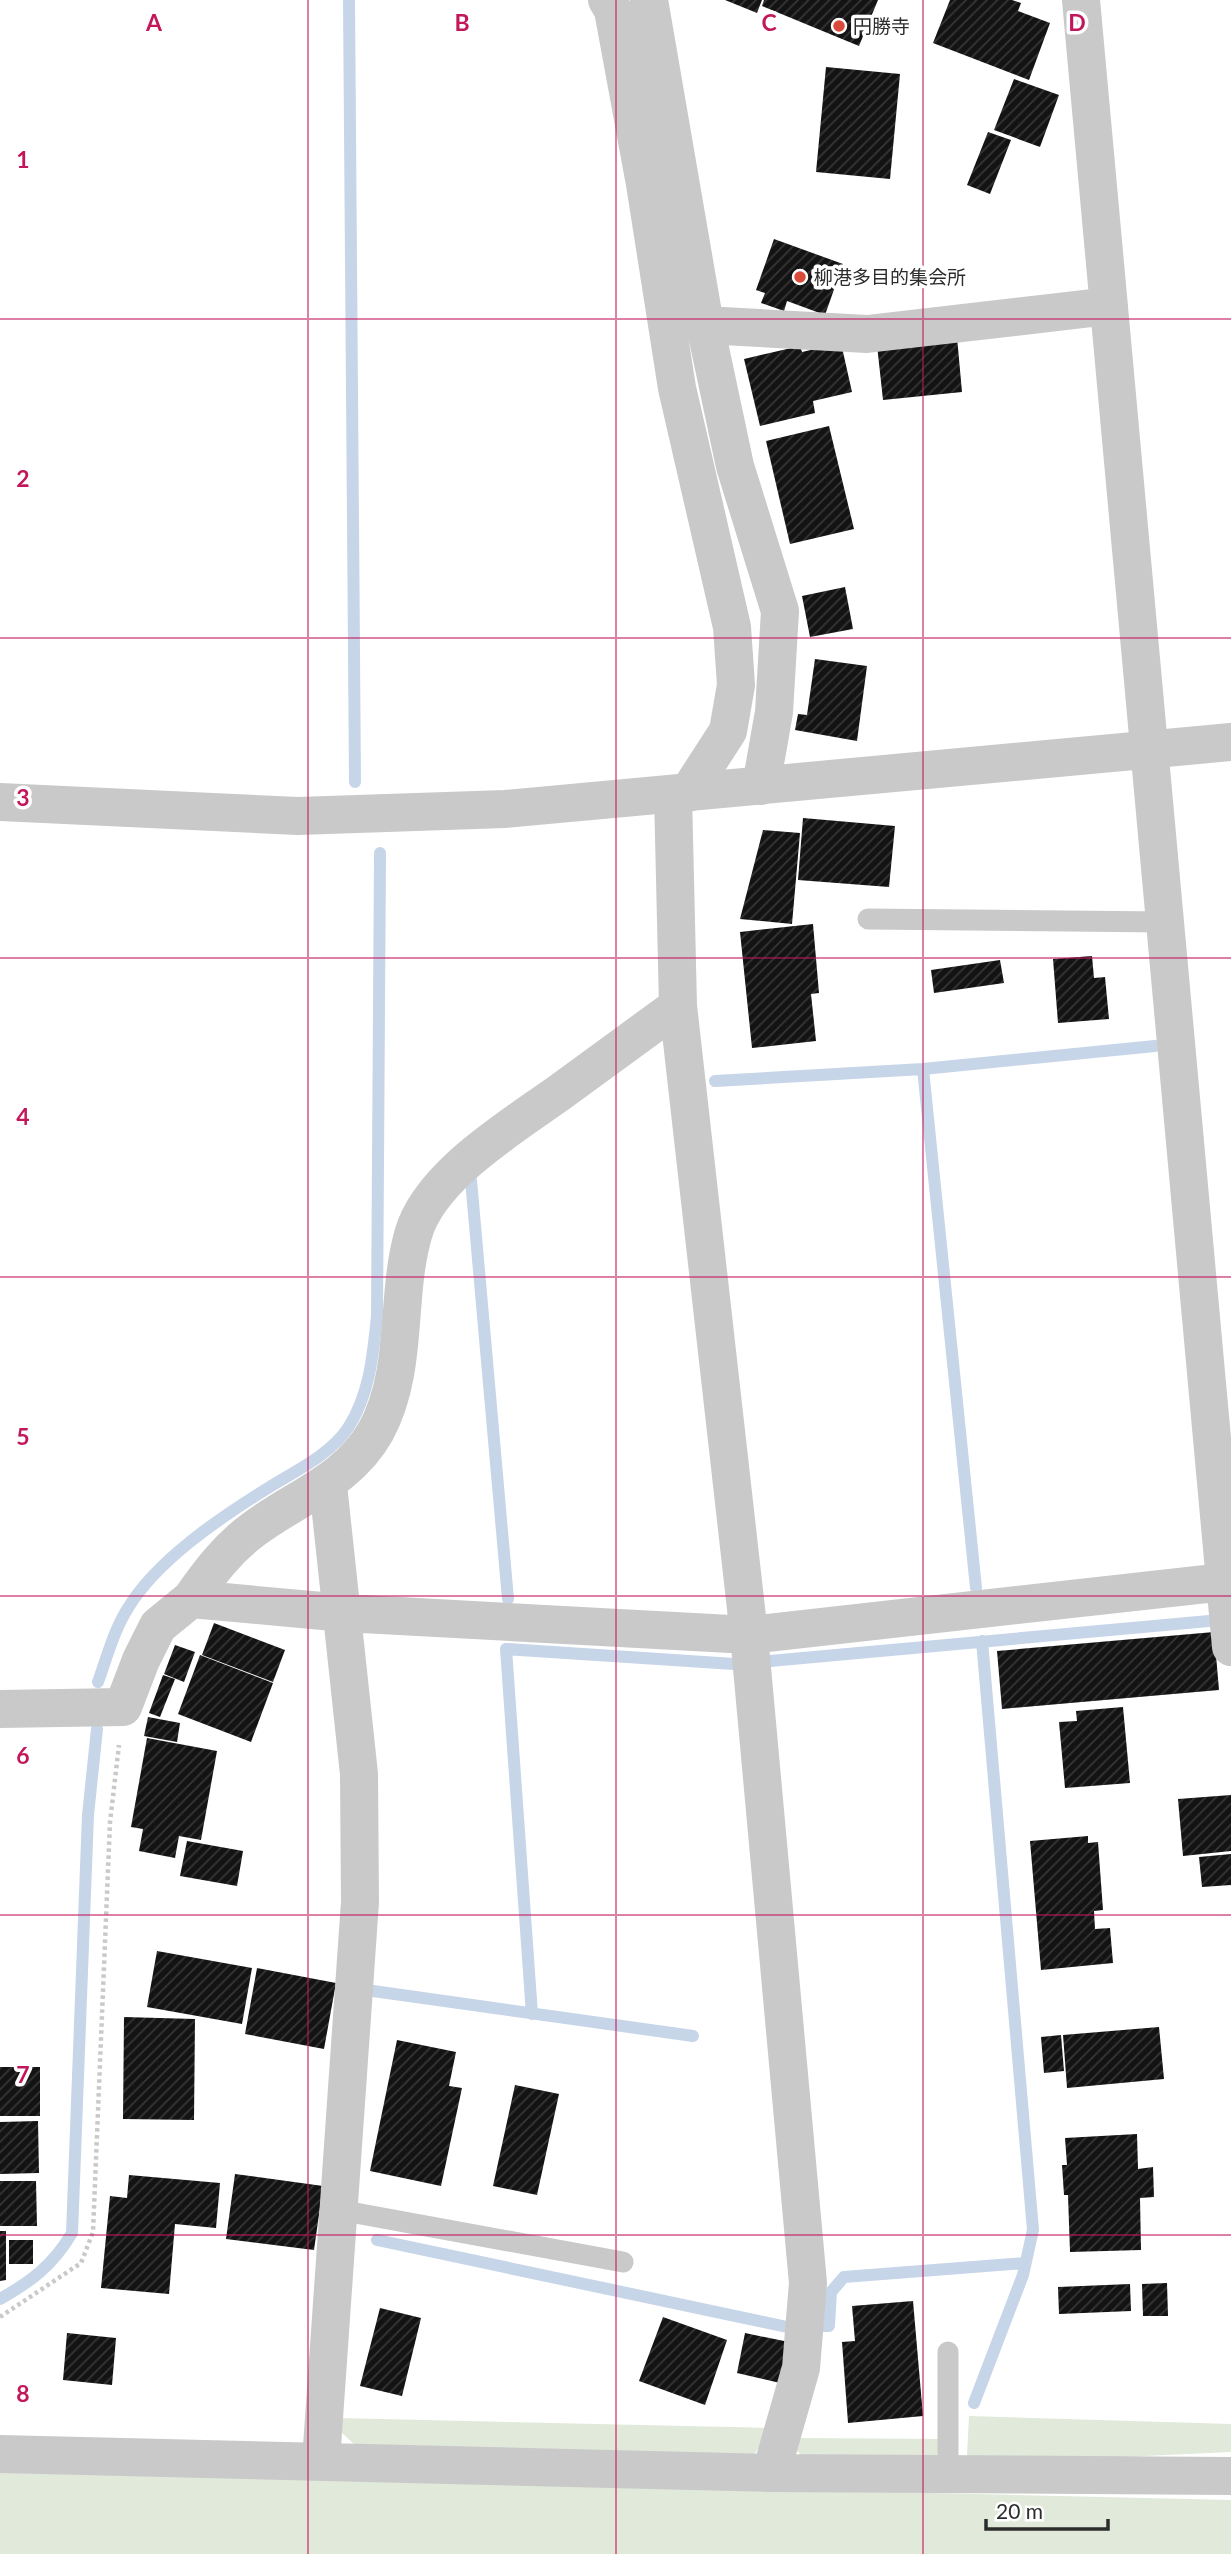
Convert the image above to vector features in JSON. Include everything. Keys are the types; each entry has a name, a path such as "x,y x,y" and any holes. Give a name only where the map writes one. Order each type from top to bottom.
{"street":[{"path":"607,0 613,10 645,184 677,388 732,627 736,685 728,731 681,793 678,1006 749,1635 808,2283 801,2368 771,2473"},
{"path":"649,0 705,325 735,466 780,611 774,712 761,786"},
{"path":"1081,0 1231,1647"},
{"path":"705,325 867,334 1109,306"},
{"path":"0,802 298,816 505,809 1231,742"},
{"path":"0,1709 123,1707 141,1660 158,1626 191,1599 215,1564 253,1529 328,1485 356,1459 380,1420 397,1371 407,1260 413,1231 443,1184 485,1147 678,1006"},
{"path":"321,2462 360,1902 359,1774 344,1613 328,1485"},
{"path":"191,1599 344,1613 749,1635 1224,1582"},
{"path":"0,2454 771,2473 1231,2476"}],"lane":[{"path":"868,919 1166,922"},
{"path":"340,2210 623,2262"},
{"path":"947,2352 948,2474"}],"path":[{"path":"0,2317 81,2263 93,2232 110,1822 123,1707"}],"green space":[{"path":"969,2416 1231,2424 1231,2452 975,2464 967,2455"},
{"path":"338,2418 773,2428 750,2460 357,2447 340,2431"},
{"path":"795,2438 942,2439 934,2465 811,2465 794,2448"},
{"path":"0,2471 1231,2500 1231,2554 0,2554"}],"building":[{"path":"725,0 762,0 757,13"},
{"name":"円勝寺","path":"764,0 878,0 859,46 762,6"},
{"path":"950,0 1012,0 1021,3 1018,11 1050,23 1029,80 933,43"},
{"path":"826,67 900,74 890,179 816,172"},
{"path":"1014,79 1059,95 1040,147 994,130"},
{"path":"988,132 1011,140 990,194 967,185"},
{"name":"柳港多目的集会所","path":"774,239 843,264 825,315 787,301 784,311 761,303 765,293 756,290"},
{"path":"957,337 962,392 883,400 877,345"},
{"path":"841,343 852,392 813,401 815,413 760,426 744,359 800,346 802,352"},
{"path":"829,426 854,529 790,544 766,441"},
{"path":"845,587 853,629 810,637 802,596"},
{"path":"815,659 867,666 857,741 795,730 798,714 807,715"},
{"path":"803,818 895,826 889,887 798,880"},
{"path":"763,830 800,833 792,924 740,919"},
{"path":"813,924 819,993 811,994 816,1041 752,1048 740,932"},
{"path":"1092,956 1094,978 1105,977 1109,1019 1058,1023 1053,959"},
{"path":"1000,960 1004,983 934,993 931,970"},
{"path":"214,1623 285,1650 273,1682 202,1655"},
{"path":"1214,1632 1219,1690 1002,1709 997,1651"},
{"path":"175,1645 195,1652 184,1682 164,1674"},
{"path":"200,1655 273,1683 251,1742 178,1714"},
{"path":"163,1675 175,1679 160,1717 149,1713"},
{"path":"1123,1707 1130,1783 1065,1788 1059,1722 1077,1721 1076,1711"},
{"path":"148,1717 180,1723 177,1742 144,1736"},
{"path":"147,1738 217,1751 201,1840 179,1836 175,1858 139,1851 143,1829 131,1827"},
{"path":"1231,1795 1231,1851 1183,1856 1178,1799"},
{"path":"1088,1836 1088,1843 1098,1842 1103,1910 1094,1911 1095,1929 1110,1928 1113,1963 1041,1970 1030,1841"},
{"path":"187,1841 243,1851 237,1886 180,1876"},
{"path":"1231,1854 1231,1885 1202,1887 1199,1857"},
{"path":"157,1951 252,1968 242,2024 147,2007"},
{"path":"257,1968 336,1983 324,2049 245,2034"},
{"path":"124,2017 195,2019 194,2120 123,2119"},
{"path":"1159,2027 1164,2079 1067,2088 1063,2035"},
{"path":"1061,2035 1064,2071 1044,2073 1041,2037"},
{"path":"397,2040 456,2052 449,2086 462,2088 441,2186 370,2171"},
{"path":"0,2067 40,2067 40,2116 0,2116"},
{"path":"515,2085 559,2094 537,2195 493,2186"},
{"path":"38,2121 39,2173 0,2174 0,2122"},
{"path":"1137,2134 1138,2169 1153,2167 1154,2197 1140,2198 1141,2250 1070,2252 1068,2195 1064,2195 1062,2165 1067,2165 1065,2138"},
{"path":"235,2174 323,2186 314,2250 226,2239"},
{"path":"129,2175 220,2183 216,2228 175,2224 169,2294 101,2288 110,2196 127,2198"},
{"path":"0,2181 36,2181 37,2226 0,2226"},
{"path":"0,2231 6,2231 6,2280 0,2281"},
{"path":"9,2240 33,2240 33,2264 9,2264"},
{"path":"1167,2283 1168,2316 1143,2316 1142,2284"},
{"path":"1130,2284 1131,2311 1059,2314 1058,2287"},
{"path":"913,2301 923,2416 848,2423 842,2342 855,2341 852,2306"},
{"path":"380,2308 421,2318 402,2396 360,2386"},
{"path":"663,2317 727,2340 705,2405 639,2381"},
{"path":"67,2333 116,2338 112,2385 63,2380"},
{"path":"745,2333 789,2342 780,2383 737,2373"}],"waterway":[{"path":"349,0 355,782"},
{"path":"98,1682 123,1616 155,1573 211,1526 332,1446 348,1428 366,1388 377,1316 380,853"},
{"path":"715,1081 923,1069 1155,1046"},
{"path":"923,1069 976,1588"},
{"path":"471,1180 508,1599"},
{"path":"770,1661 1209,1621"},
{"path":"974,2403 1023,2275 1033,2230 982,1641"},
{"path":"532,2014 506,1649 734,1664"},
{"path":"0,2299 41,2271 72,2233 88,1815 97,1729"},
{"path":"366,1990 693,2036"},
{"path":"377,2240 787,2327"},
{"path":"814,2326 829,2326 831,2292 844,2277 1025,2263"}],"place":[{"name":"円勝寺","path":"839,26"},
{"name":"柳港多目的集会所","path":"800,277"}]}
